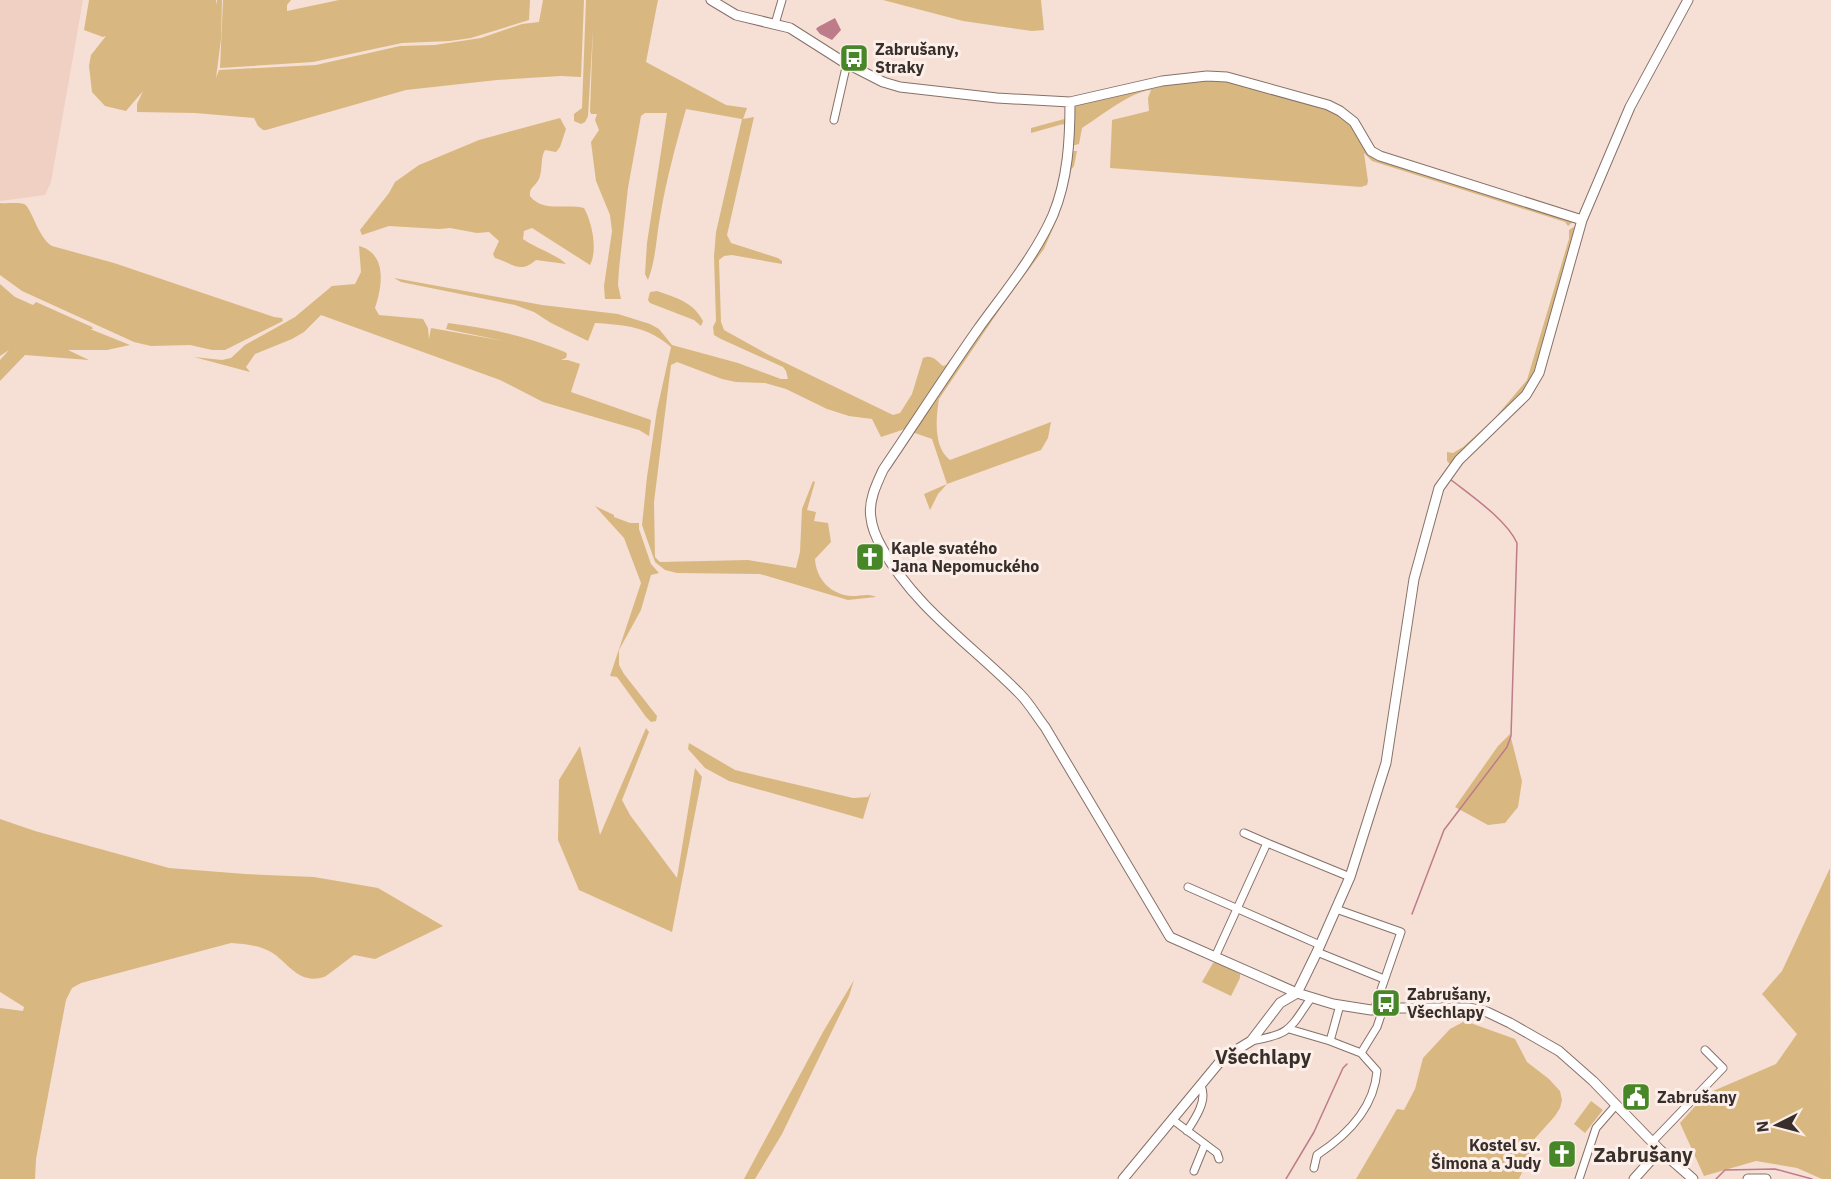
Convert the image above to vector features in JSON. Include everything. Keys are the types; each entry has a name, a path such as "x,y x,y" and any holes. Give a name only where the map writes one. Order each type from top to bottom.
{"street":[{"path":"711,0 736,15 790,28 847,63 883,82 900,87 997,98 1070,102 1162,81 1207,76 1227,77 1328,105 1340,111 1354,122 1371,151 1380,156 1582,220"},
{"path":"775,24 782,0"},
{"path":"1123,1179 1223,1058 1251,1041 1280,1003 1297,993 1319,948 1350,877 1386,763 1414,579 1439,488 1459,460 1526,395 1539,373 1582,220 1630,107 1688,0"},
{"path":"834,120 847,63"},
{"path":"1070,102 1070,135 1065,177 1053,213 1039,243 883,470 873,495 870,518 893,568 944,623 1022,696 1045,727 1170,937 1297,993 1340,1005 1360,1009 1454,1007 1487,1012 1559,1051 1660,1150 1693,1179"},
{"path":"1244,833 1350,877"},
{"path":"1215,957 1267,843"},
{"path":"1188,887 1384,979"},
{"path":"1336,909 1401,932 1384,979 1377,1026 1361,1053"},
{"path":"1251,1041 1284,1034 1311,998"},
{"path":"1330,1041 1340,1005"},
{"path":"1289,1029 1361,1053 1377,1071 1376,1085 1367,1105 1349,1130 1333,1145 1317,1155 1314,1168"},
{"path":"1652,1142 1723,1068 1705,1050"},
{"path":"1187,1131 1201,1104 1203,1091 1201,1086"},
{"path":"1579,1179 1596,1128 1616,1106"},
{"path":"1173,1120 1216,1153 1219,1159"},
{"path":"1194,1172 1205,1144"},
{"path":"1634,1179 1660,1150"},
{"path":"1748,1179 1766,1179"}],"shaded area":[{"path":"0,0 83,0 51,182 45,195 0,201"},
{"path":"89,0 216,0 216,5 217,0 222,0 221,39 216,78 219,70 316,65 400,46 435,45 481,38 522,24 539,22 543,0 584,0 581,77 497,80 406,90 266,130 258,126 254,118 195,113 137,112 137,104 143,91 126,111 105,106 92,92 89,66 91,55 106,36 84,30"},
{"path":"223,0 291,0 287,5 287,11 339,0 530,0 529,20 471,38 402,43 313,62 220,68"},
{"path":"586,0 658,0 646,62 726,105 747,108 743,119 754,117 727,235 731,243 778,258 782,264 732,255 724,256 719,260 721,322 724,330 767,354 893,415 900,413 912,394 923,358 932,357 943,366 946,365 990,308 905,429 881,437 872,419 849,416 827,409 786,389 765,383 722,379 677,362 671,365 654,502 655,557 660,562 748,560 796,568 800,552 802,509 813,481 815,482 807,510 816,512 814,521 828,523 831,542 815,559 818,573 826,585 837,593 876,597 848,600 760,574 677,573 665,570 655,562 642,525 657,410 671,347 662,340 635,328 595,323 588,341 534,312 515,305 401,282 394,278 542,305 618,314 659,329 672,345 738,363 781,379 788,379 783,367 714,335 716,232 742,119 686,109 665,190 648,280 645,274 647,243 667,113 645,113 641,116 628,188 619,269 618,285 621,299 605,299 604,286 612,231 610,215 596,181 591,142 599,130 595,120 597,114 591,114 590,111 593,29 588,116 581,124 574,121 574,114 582,108"},
{"path":"883,0 1041,0 1044,30 1032,31 963,21"},
{"path":"835,18 841,30 832,40 820,34 816,29"},
{"path":"1218,78 1321,104 1349,121 1370,152 1574,221 1568,226 1565,222 1372,161 1364,153 1368,181 1367,185 1361,187 1110,168 1112,120 1149,111 1148,98 1151,90 1134,95 1082,128 1079,144 1071,146 1076,104 1142,86"},
{"path":"560,118 566,129 560,147 556,152 545,150 540,175 531,189 530,196 535,201 548,206 584,208 593,236 594,252 590,265 532,228 524,231 523,239 566,264 536,260 521,267 495,258 493,254 499,241 489,232 389,226 362,235 360,230 395,182 419,165 479,140"},
{"path":"1068,118 1066,154 1060,185 1040,237 1022,262 1046,219 1058,187 1065,126 1063,124 1031,133 1031,128"},
{"path":"1071,151 1077,151 1059,215 1044,249 1004,303 939,399 937,414 938,440 950,460 1051,422 1048,438 1041,450 947,484 932,439 912,432 1043,240"},
{"path":"0,203 21,203 27,206 43,236 52,246 114,263 282,318 283,321 225,350 212,350 190,345 151,346 134,342 22,291 0,275"},
{"path":"1577,225 1532,378 1518,399 1450,464 1447,461 1447,452 1453,453 1463,447 1493,420 1527,380 1569,239 1569,230"},
{"path":"359,246 375,256 379,264 381,281 375,308 379,315 423,319 428,328 429,339 431,328 504,341 446,329 448,323 507,333 565,352 566,358 561,360 580,364 571,392 651,420 649,436 639,430 543,402 500,380 321,315 304,332 255,354 246,367 250,372 194,357 222,360 231,358 245,345 295,317 332,286 355,284 361,272"},
{"path":"1022,262 1008,284 990,308"},
{"path":"0,284 15,297 33,305 36,302 93,329 90,329 130,345 107,350 68,350 89,360 25,355 0,381 0,360 9,350 0,356"},
{"path":"657,291 689,305 703,321 701,326 694,320 650,303 648,300 650,292"},
{"path":"947,484 938,494 930,510 924,494"},
{"path":"595,506 614,517 630,523 639,523 651,564 659,573 651,575 641,610 619,650 619,665 657,716 656,721 651,722 617,677 610,676 641,583 624,538"},
{"path":"646,728 649,732 622,800 630,815 677,878 695,768 702,777 672,932 579,890 558,840 559,780 580,746 600,835"},
{"path":"1510,734 1522,781 1518,807 1505,823 1488,825 1455,807 1498,746"},
{"path":"689,743 735,770 853,798 868,797 871,792 863,819 729,781 705,768 688,749"},
{"path":"0,819 169,868 314,877 378,888 443,926 375,959 354,955 326,976 315,979 300,975 266,950 251,945 231,943 81,983 72,988 66,1000 36,1159 35,1179 0,1179 0,1008 23,1011 24,1007 0,992"},
{"path":"1830,868 1831,1179 1822,1179 1797,1168 1756,1161 1704,1176 1680,1123 1706,1094 1776,1064 1797,1034 1762,994 1782,971"},
{"path":"1216,962 1240,974 1231,996 1202,982 1213,963"},
{"path":"854,980 849,996 782,1134 755,1179 744,1179 823,1032"},
{"path":"1465,1021 1515,1039 1527,1062 1560,1091 1562,1100 1560,1108 1530,1144 1529,1157 1519,1179 1356,1179 1397,1109 1404,1110 1415,1089 1423,1058 1450,1029"},
{"path":"1591,1101 1603,1110 1585,1133 1574,1124"}],"waterway":[{"path":"1412,914 1444,830 1507,747 1511,736 1517,543 1496,516 1450,479"},
{"path":"1286,1179 1314,1132 1343,1068 1347,1064"},
{"path":"1716,1179 1725,1170 1775,1169 1812,1179"}],"place":[{"name":"Zabrušany, Straky","path":"854,58"},
{"name":"Kaple svatého Jana Nepomuckého","path":"870,557"},
{"name":"Zabrušany, Všechlapy","path":"1386,1003"},
{"name":"Zabrušany","path":"1636,1097"},
{"name":"Kostel sv. Šimona a Judy","path":"1562,1154"}],"district":[{"name":"Všechlapy","path":"1263,1057"},
{"name":"Zabrušany","path":"1643,1155"}]}
